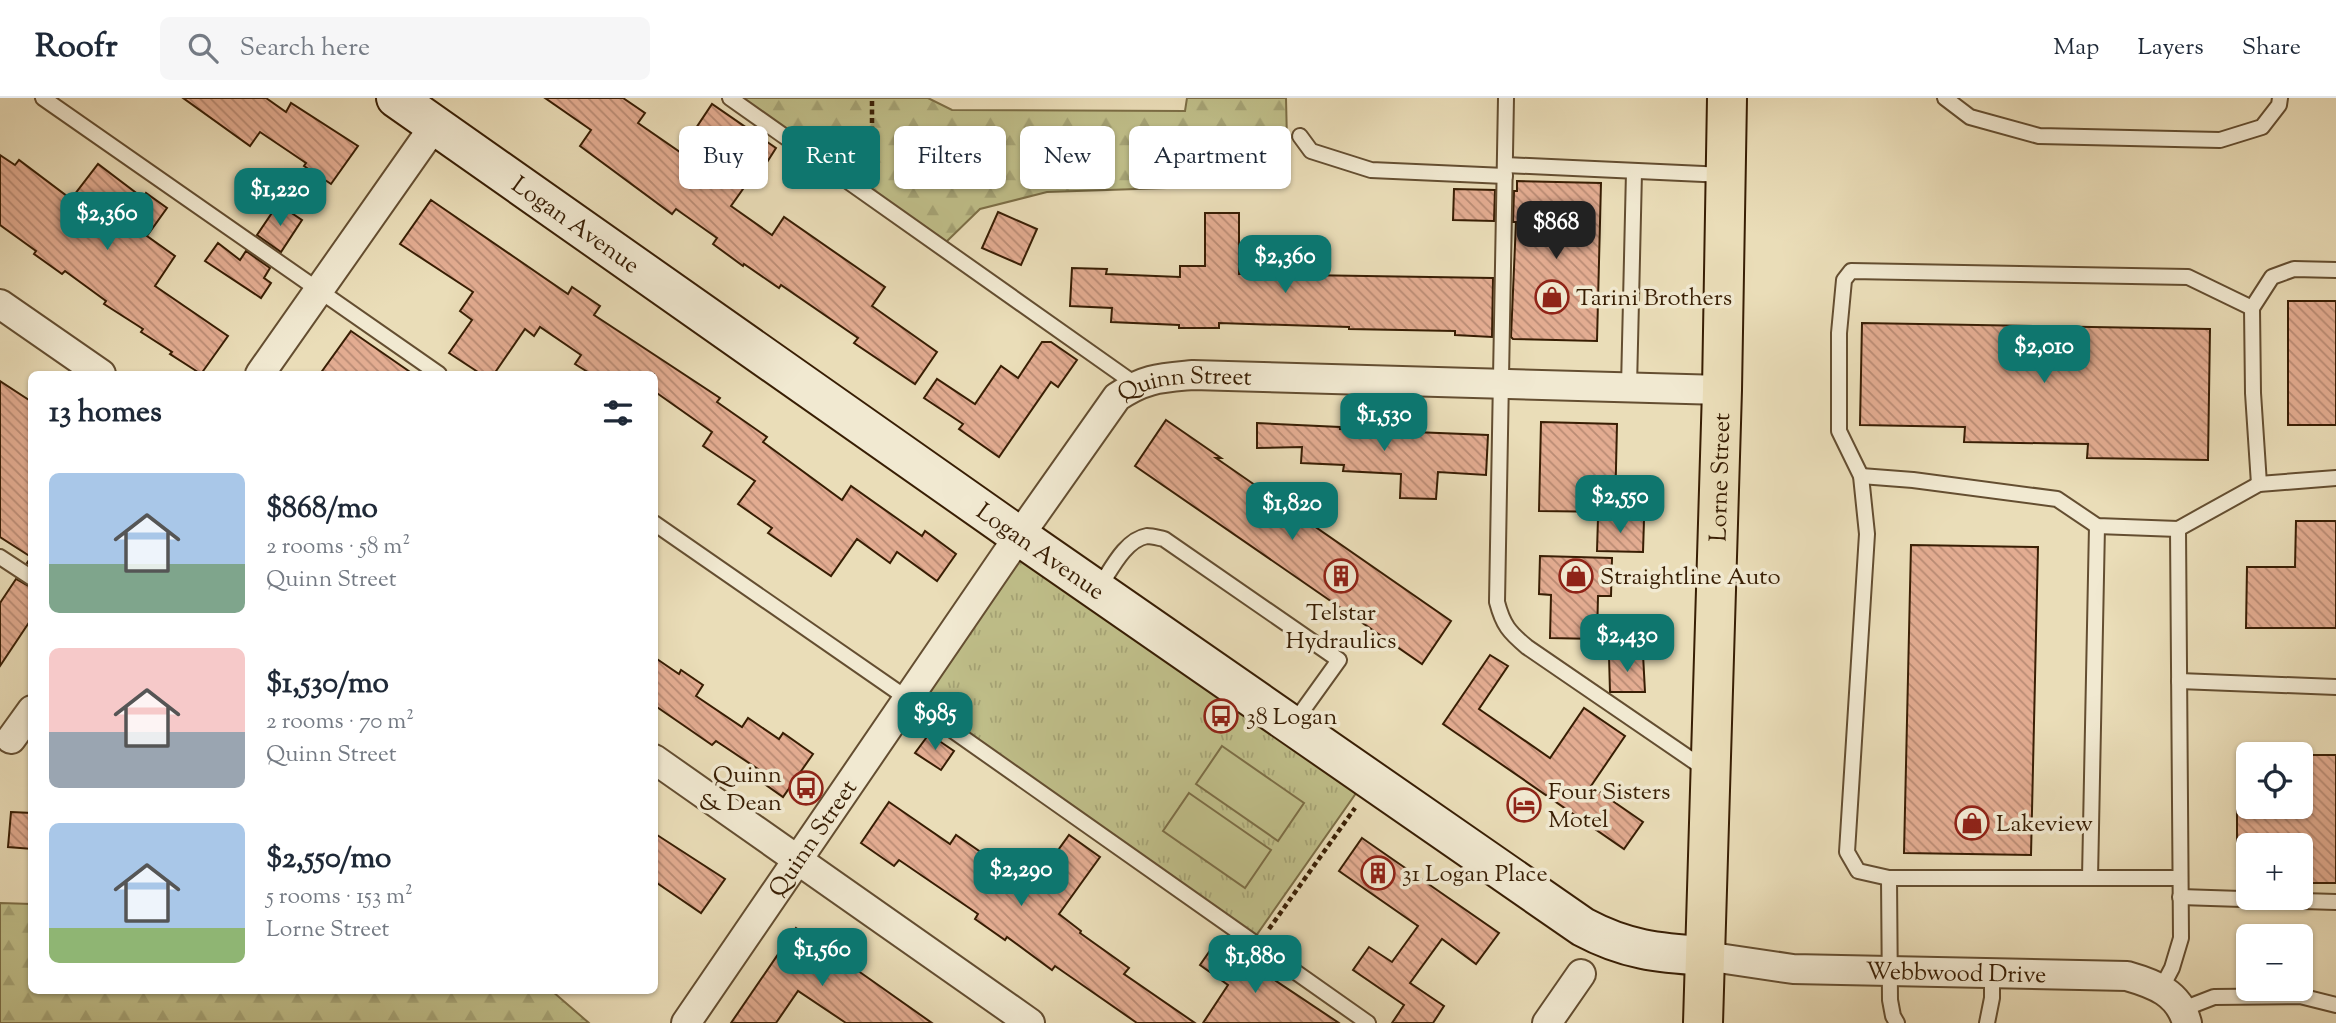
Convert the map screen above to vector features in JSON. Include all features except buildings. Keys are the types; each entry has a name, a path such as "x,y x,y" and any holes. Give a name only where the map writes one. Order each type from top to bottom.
{"main road":[{"name":"Lorne Street","path":"1703,1023 1722,390 1727,98"}],"street":[{"name":"Logan Avenue","path":"396,98 1019,536 1583,927 1643,951 1706,956"},
{"path":"262,371 435,125"},
{"path":"0,304 97,371"},
{"name":"Quinn Street","path":"686,1023 1019,536 1117,397 1135,384 1193,375 1722,390"},
{"path":"14,740 28,717"},
{"path":"658,762 1030,1023"},
{"name":"Webbwood Drive","path":"1706,956 1793,969 2127,976 2151,983 2171,995 2185,1016"},
{"path":"1547,1023 1581,974"}],"lane":[{"path":"43,98 435,371"},
{"path":"730,98 1135,384"},
{"path":"1506,98 1497,602 1502,620 1509,632 1527,647 1711,773"},
{"path":"1945,98 1970,117 2039,136 2220,140 2262,127 2279,105 2280,98"},
{"path":"1300,136 1311,150 1371,170 1726,175"},
{"path":"1629,387 1634,172"},
{"path":"2259,484 2253,393 2252,308 2272,277 2294,270 2336,270"},
{"path":"2180,878 1889,878 1858,871 1847,852 1867,534 1861,476 1839,431 1839,333 1844,280 1851,271 2188,277 2252,308"},
{"path":"1861,476 2057,499 2096,526 2178,529 2259,484 2336,478"},
{"path":"658,526 1368,1023"},
{"path":"2090,878 2096,526"},
{"path":"2161,989 2172,968 2181,937 2178,529"},
{"path":"1097,590 1123,552 1135,541 1148,536 1164,539 1339,660 1292,725"},
{"path":"0,557 28,575"},
{"path":"2179,681 2336,687"},
{"path":"1889,878 1891,1008 1897,1023"},
{"path":"2180,897 2336,902"},
{"path":"1987,1023 1992,998 1992,973"},
{"path":"2185,1016 2214,997 2300,996 2336,1005"}],"path":[{"path":"872,98 872,198"},
{"path":"1258,946 1373,781"}],"green space":[{"path":"733,98 928,98 952,110 1185,111 1187,98 1286,98 1287,126 1129,126 1129,189 1137,189 1047,192 980,209 942,246 862,189 880,189 880,126 782,126 782,133"},
{"path":"1016,537 1366,779 1253,940 908,696"},
{"path":"1222,746 1304,803 1278,841 1196,784"},
{"path":"1189,793 1271,850 1245,888 1163,831"},
{"path":"0,903 28,904 28,994 555,994 589,1023 0,1023"}],"place":[{"name":"Tarini Brothers","path":"1552,297"},
{"name":"Telstar Hydraulics","path":"1341,576"},
{"name":"Straightline Auto","path":"1576,576"},
{"name":"38 Logan","path":"1221,716"},
{"name":"Quinn & Dean","path":"806,788"},
{"name":"Four Sisters Motel","path":"1524,805"},
{"name":"Lakeview","path":"1972,823"},
{"name":"31 Logan Place","path":"1378,873"}]}
